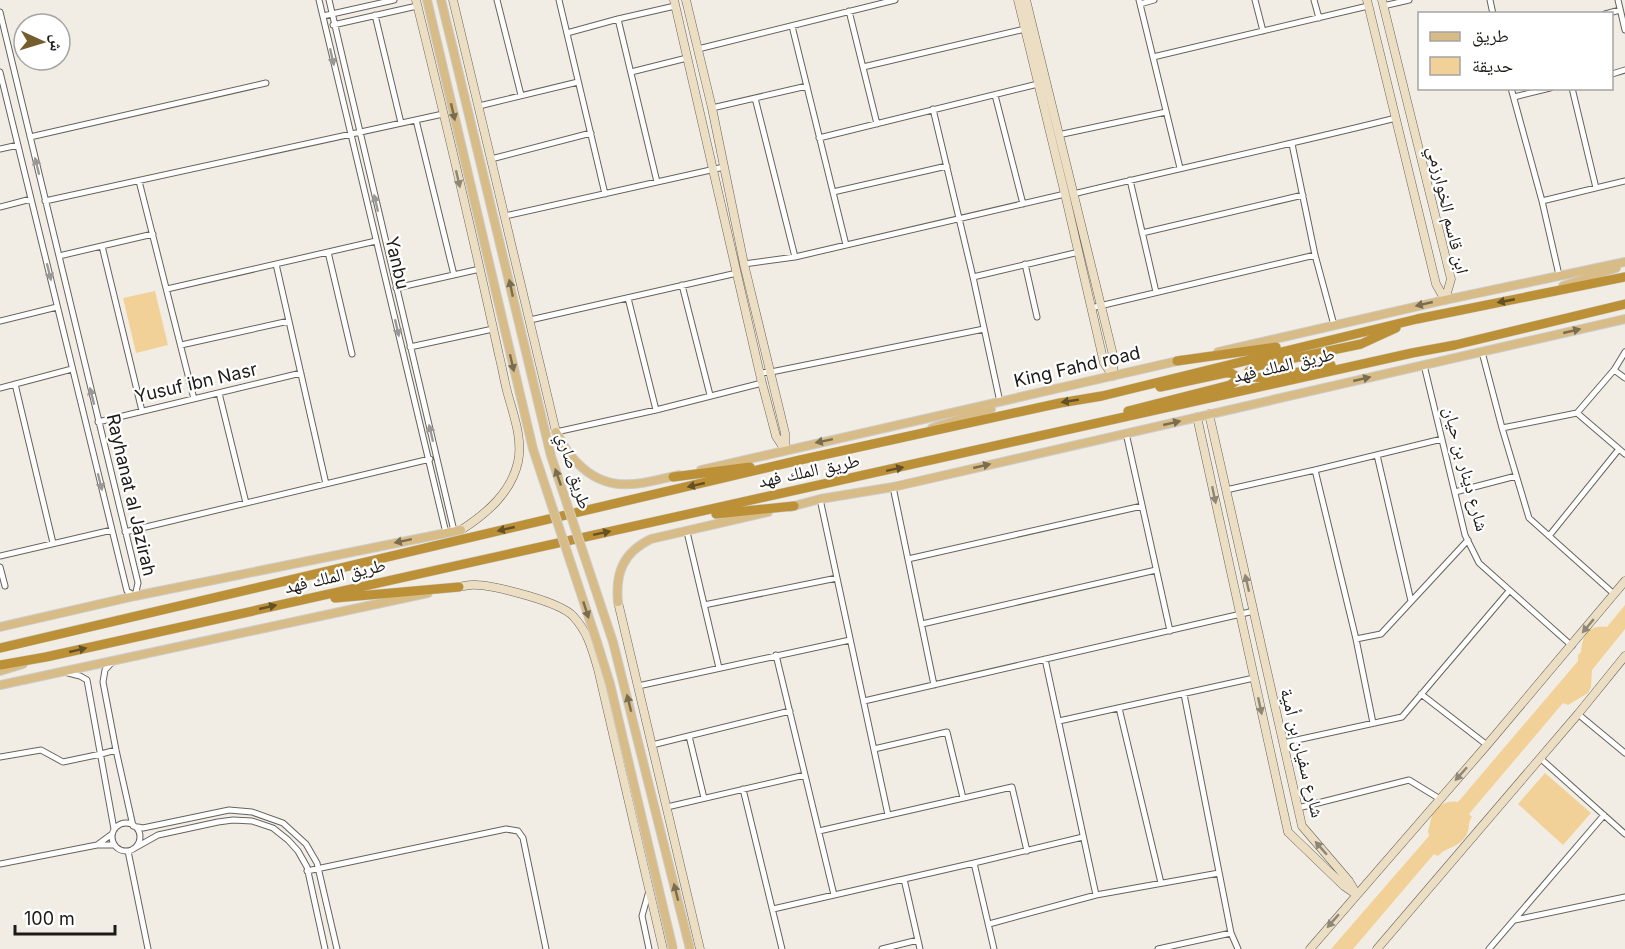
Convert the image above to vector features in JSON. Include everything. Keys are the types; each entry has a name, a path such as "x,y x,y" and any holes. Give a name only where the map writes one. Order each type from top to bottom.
{"highway":[{"name":"طريق الملك فهد","path":"0,648 800,460 1060,403 1102,396 1417,319 1625,277"},
{"name":"طريق الملك فهد","path":"0,665 46,657 1455,345 1625,305"},
{"path":"1412,353 1339,363 1269,377 1254,378 1250,376 1249,371 1257,366 1361,344 1417,319"},
{"path":"1177,361 1329,340"},
{"path":"1059,432 1095,419 1230,385 1236,381 1236,376 1225,373 1131,393 1102,396"},
{"path":"673,477 800,460"},
{"path":"671,518 794,506"},
{"path":"296,601 459,586"},
{"path":"0,643 36,639"}],"main road":[{"name":"طريق صاري","path":"427,0 533,449 609,684 673,949"},
{"name":"طريق صاري","path":"441,0 550,456 613,642 690,949"},
{"name":"King Fahd road","path":"556,432 579,464 600,480 626,485 673,477 1445,300 1625,263"},
{"path":"1535,295 1625,263"},
{"name":"طريق الملك فهد","path":"618,602 617,583 621,566 629,554 651,539 820,499 893,487 1625,319"},
{"name":"طريق الملك فهد","path":"898,438 1054,389"},
{"path":"0,627 135,596 453,531"},
{"path":"0,685 459,586"},
{"path":"0,671 46,657"}],"street":[{"name":"Yanbu","path":"319,0 428,460 453,531"},
{"name":"Yanbu","path":"329,0 453,531"},
{"path":"322,16 394,0"},
{"path":"455,0 556,432 762,383"},
{"path":"497,0 521,96"},
{"path":"559,0 605,194"},
{"path":"686,0 712,108 744,264 785,433 785,450"},
{"path":"698,49 896,0"},
{"path":"1018,0 1096,307 1104,363 1113,376"},
{"path":"1026,0 1058,135 1079,252 1096,307"},
{"path":"1154,0 1139,2 1180,168"},
{"path":"1256,0 1263,31"},
{"path":"1314,0 1319,18"},
{"path":"1383,3 1409,0"},
{"path":"1618,0 1625,30"},
{"path":"325,27 416,3 516,422 519,446 514,475 504,494 479,519 453,531"},
{"path":"567,33 674,3 762,383 776,436 785,450"},
{"path":"1153,57 1319,18 1368,3"},
{"name":"ابن قاسم الخوارزمي","path":"1368,3 1436,284 1445,300"},
{"name":"ابن قاسم الخوارزمي","path":"1383,3 1451,279 1445,300"},
{"path":"1612,12 1620,10"},
{"name":"Rayhanat al Jazirah","path":"0,12 138,583 135,596 126,591 18,145 2,91 0,72"},
{"path":"849,12 877,124"},
{"path":"375,15 400,123"},
{"path":"618,19 657,182"},
{"path":"792,26 846,245"},
{"path":"863,67 1025,29"},
{"path":"1382,62 1396,57"},
{"path":"631,72 687,58"},
{"path":"479,106 578,82"},
{"path":"30,137 266,83"},
{"path":"819,138 1038,84"},
{"path":"712,108 807,86"},
{"path":"1512,90 1542,201 1559,275"},
{"path":"1514,98 1543,90"},
{"path":"1572,90 1596,188"},
{"path":"995,94 1023,204"},
{"path":"755,98 795,257"},
{"path":"933,109 1000,402"},
{"path":"1058,135 1166,112"},
{"path":"45,201 443,114"},
{"path":"744,264 795,257 1292,144 1396,118"},
{"path":"416,120 454,275"},
{"path":"491,159 591,133"},
{"path":"1292,144 1315,255 1334,325"},
{"path":"0,149 18,145"},
{"path":"833,192 947,166"},
{"path":"505,216 724,167"},
{"path":"1130,180 1156,292"},
{"path":"140,181 194,399"},
{"path":"1542,201 1625,181"},
{"path":"1142,233 1303,195"},
{"path":"0,207 31,199"},
{"path":"40,235 53,232"},
{"path":"59,256 153,234"},
{"path":"167,289 376,241"},
{"path":"102,246 142,411"},
{"path":"328,252 352,354"},
{"path":"973,277 1079,252"},
{"path":"1096,307 1315,255"},
{"path":"276,264 326,484"},
{"path":"1025,264 1037,317"},
{"path":"396,288 480,269"},
{"path":"530,320 737,273"},
{"path":"682,285 710,395"},
{"path":"628,298 656,410"},
{"path":"0,311 1,321 57,307"},
{"path":"181,345 289,321"},
{"path":"410,346 493,329"},
{"path":"760,373 984,329"},
{"path":"1482,352 1529,518 1614,594"},
{"path":"1502,428 1577,413 1614,370 1625,352"},
{"name":"شارع دينار بن حيان","path":"1424,365 1468,540 1479,563 1572,646"},
{"path":"0,388 72,369"},
{"path":"1614,370 1625,378"},
{"name":"Yusuf ibn Nasr","path":"98,422 301,373"},
{"path":"15,384 53,543"},
{"path":"219,393 246,503"},
{"path":"1577,413 1625,454"},
{"name":"شارع سفيان بن أمية","path":"1209,414 1302,826 1349,881 1357,895"},
{"name":"شارع سفيان بن أمية","path":"1197,417 1288,832 1344,886 1357,895"},
{"path":"1126,433 1170,631"},
{"path":"1226,490 1442,439"},
{"path":"1549,536 1619,449"},
{"path":"1377,455 1411,601"},
{"path":"125,532 436,458"},
{"path":"1315,470 1356,639 1373,723"},
{"path":"1455,492 1516,476"},
{"path":"893,487 934,685"},
{"path":"820,499 888,815"},
{"path":"908,560 1142,507"},
{"path":"0,556 112,530"},
{"path":"687,532 719,668"},
{"path":"1356,639 1381,634 1468,540"},
{"path":"0,567 5,586"},
{"path":"921,624 1156,570"},
{"path":"704,605 837,578"},
{"path":"1310,949 1487,746 1625,581"},
{"path":"459,586 475,585 502,589 553,604 571,614 587,633 598,669 663,949"},
{"path":"1283,743 1402,717 1509,591"},
{"path":"618,602 700,949"},
{"path":"864,700 1254,611"},
{"path":"638,686 850,640"},
{"path":"776,655 834,895"},
{"path":"1377,949 1625,656"},
{"path":"1045,659 1096,895"},
{"path":"113,661 105,670 103,682 116,750 134,826 139,835 137,845 130,850"},
{"path":"63,671 87,680 101,754 114,845"},
{"path":"1059,721 1254,678"},
{"path":"1184,694 1231,933 1238,949"},
{"path":"1421,694 1487,746"},
{"path":"1119,708 1161,883"},
{"path":"652,745 790,711"},
{"path":"1578,714 1625,753"},
{"path":"874,749 947,732 963,798"},
{"path":"689,736 704,798"},
{"path":"0,757 41,750 63,762 116,750"},
{"path":"1540,758 1625,834"},
{"path":"667,807 805,775"},
{"path":"1298,808 1409,780 1440,798"},
{"path":"819,831 1012,787 1027,851"},
{"path":"743,789 782,949"},
{"path":"97,844 123,824 143,828 229,810 262,814 283,823 306,844 317,862 337,949"},
{"path":"1489,949 1604,815"},
{"path":"0,864 97,844 114,845 123,851 130,850 158,835 186,828 233,820 252,821 273,828 298,851 308,871 326,949"},
{"path":"308,871 506,829 518,831 523,838 546,949"},
{"path":"773,909 1083,837"},
{"path":"130,850 148,949"},
{"path":"974,863 994,949"},
{"path":"988,924 1096,895 1219,873"},
{"path":"904,879 920,949"},
{"path":"648,949 642,916 649,889"},
{"path":"1515,920 1625,897"},
{"path":"1158,949 1231,933"},
{"path":"882,949 918,940"}],"green space":[{"path":"155,291 168,345 136,353 123,298"},
{"path":"1625,605 1625,629 1592,670 1591,687 1588,693 1568,705 1563,703 1469,814 1472,817 1463,840 1438,856 1434,854 1353,949 1331,949 1429,836 1428,831 1434,812 1446,803 1458,802 1578,661 1578,655 1588,632 1595,627 1607,627"},
{"path":"1545,773 1591,813 1563,845 1518,804"}]}
